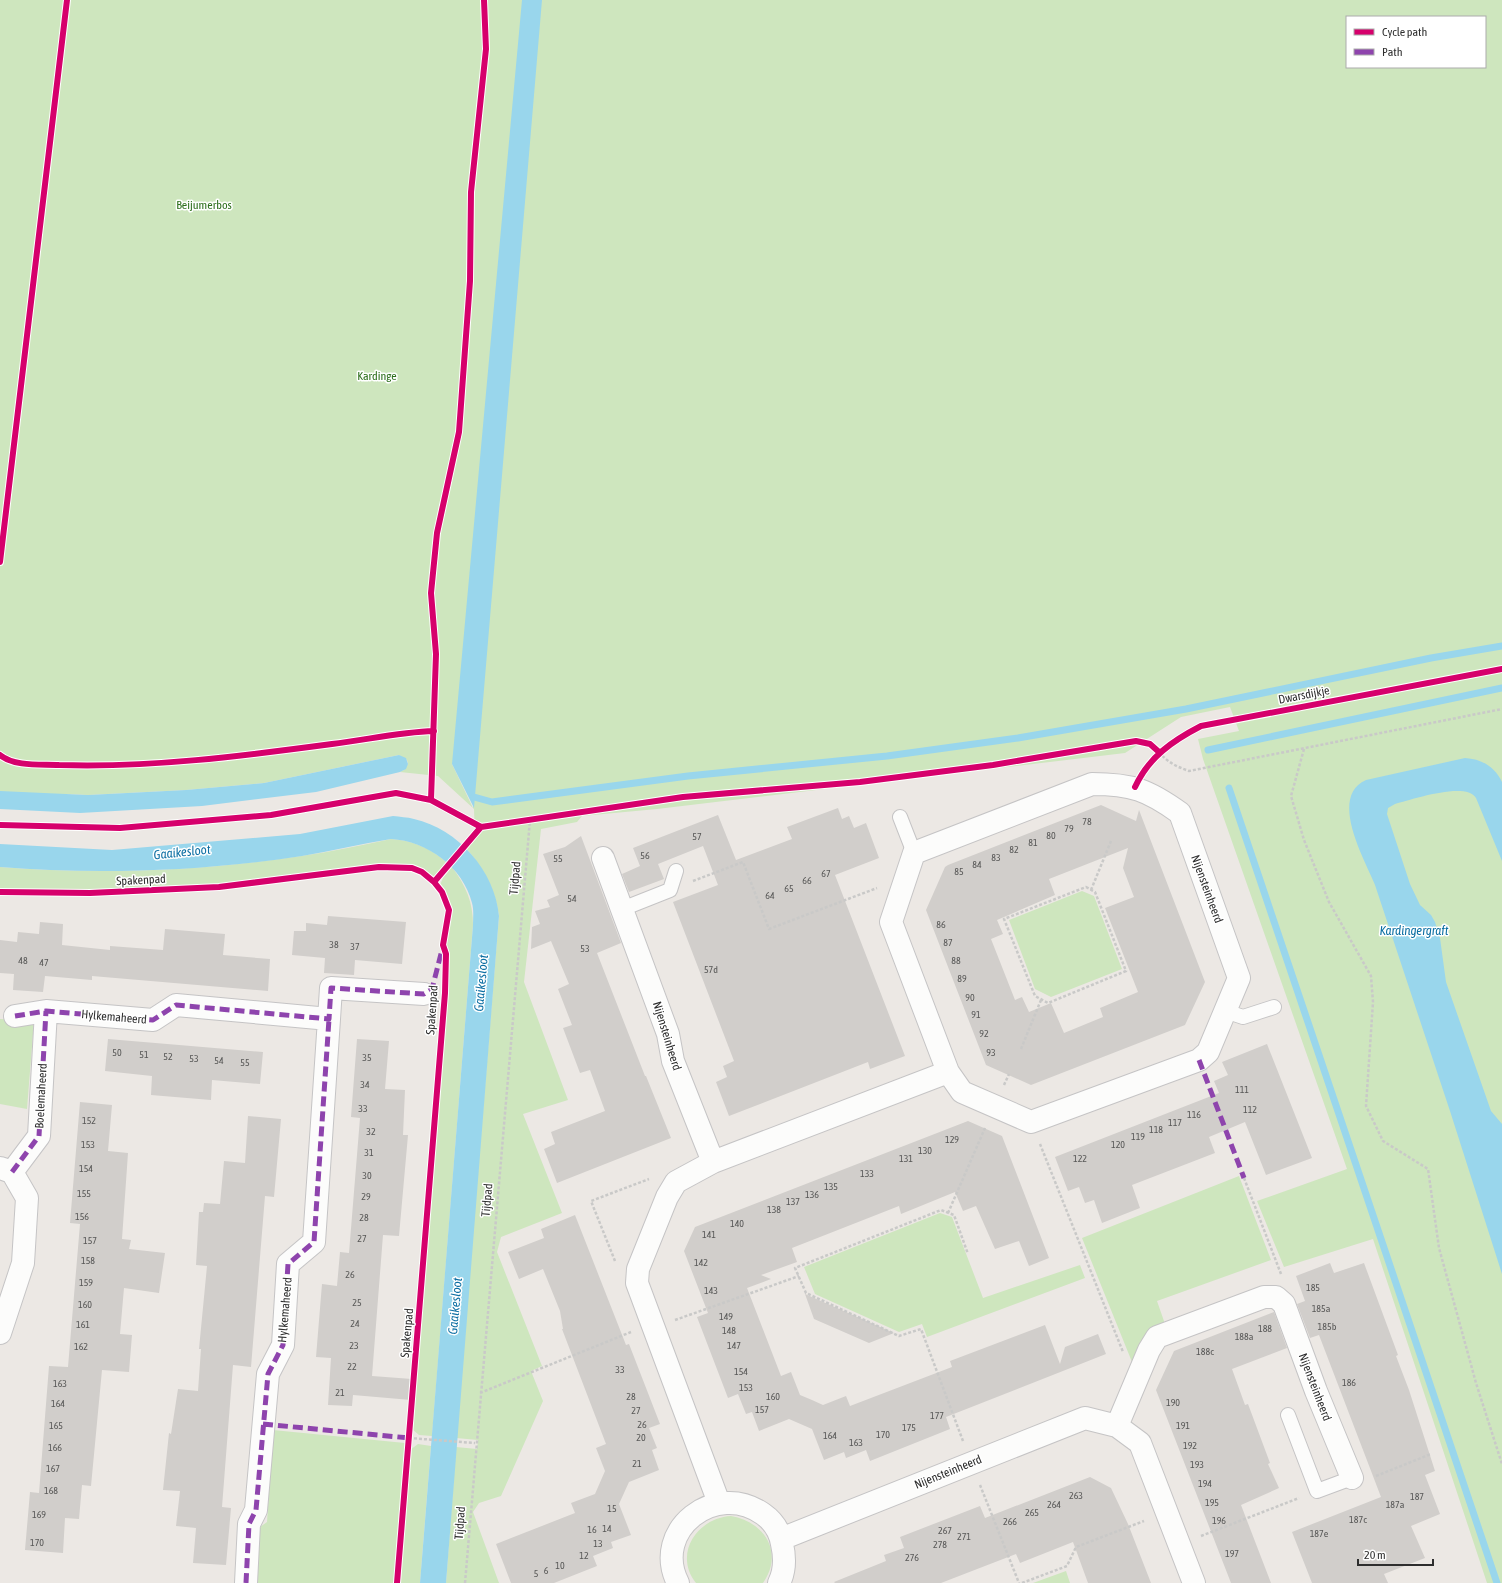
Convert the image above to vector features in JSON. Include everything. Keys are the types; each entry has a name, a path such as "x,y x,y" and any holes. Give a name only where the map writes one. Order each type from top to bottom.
{"street":[{"name":"Nijensteinheerd","path":"914,854 1092,784 1116,784 1135,787 1166,803 1180,813 1239,978 1208,1052 1199,1060 1031,1122"},
{"path":"914,854 891,922 948,1072 962,1092 1031,1122"},
{"name":"Nijensteinheerd","path":"602,858 668,1034 673,1061 713,1162"},
{"name":"Hylkemaheerd","path":"246,1583 249,1524 256,1510 268,1374 283,1345 288,1264 314,1242 331,988 424,994"},
{"name":"Hylkemaheerd","path":"15,1016 46,1010 153,1020 176,1005 329,1019"},
{"name":"Boelemaheerd","path":"0,1333 23,1263 27,1198 6,1170 39,1136 46,1010"},
{"path":"719,1503 637,1283 638,1269 667,1197 676,1182 713,1162 948,1072"},
{"path":"1117,1426 1149,1350 1157,1337 1264,1297 1276,1296"},
{"name":"Nijensteinheerd","path":"1276,1296 1284,1304 1316,1391 1352,1478"},
{"name":"Nijensteinheerd","path":"781,1539 971,1462 1085,1418 1117,1426 1140,1443 1194,1583"},
{"path":"675,1582 672,1556 674,1544 686,1521 706,1507 719,1503 738,1503 756,1510 767,1517 776,1527 781,1539 784,1553 784,1567 779,1583"}],"lane":[{"path":"900,817 914,854"},
{"path":"622,909 670,890 676,870"},
{"path":"1225,1011 1243,1017 1274,1007"},
{"path":"1288,1415 1317,1491 1352,1478"}],"path":[{"path":"1165,748 1156,753 1176,766 1189,771 1502,709"},
{"path":"1304,749 1291,796 1304,840 1329,902 1371,976 1373,1002 1366,1106 1383,1141 1428,1169 1439,1248 1476,1383 1502,1464"},
{"path":"523,821 537,818"},
{"path":"1091,890 1111,841"},
{"path":"670,890 743,862 769,929 906,877"},
{"path":"1086,887 1091,890 1095,892 1126,971 1048,1003 1035,996 1004,919 1086,887"},
{"path":"1021,1049 1042,1000"},
{"path":"948,1213 1009,1074"},
{"path":"1031,1122 1135,1382"},
{"path":"615,1262 591,1201 667,1172 676,1182"},
{"path":"1244,1178 1286,1287 1276,1296"},
{"path":"968,1254 954,1215 941,1210 795,1268 806,1293 899,1336 921,1329 971,1462 1019,1583"},
{"path":"480,1393 654,1326 798,1276"},
{"path":"409,1446 410,1430"},
{"path":"409,1438 475,1443"},
{"path":"1352,1478 1367,1480 1431,1454"},
{"path":"1179,1544 1317,1491"},
{"path":"1022,1583 1067,1566 1076,1547 1167,1512"}],"green space":[{"name":"Kardinge","path":"0,0 1502,0 1502,1583 1487,1583 1373,1239 1284,1267 1257,1201 1347,1169 1203,759 1198,739 1239,731 1230,707 1181,717 1125,753 657,809 582,816 577,822 541,829 524,982 568,1100 523,1114 562,1213 501,1237 497,1252 542,1366 531,1371 543,1401 501,1496 479,1503 473,1512 499,1583 446,1583 456,1447 477,1449 478,1440 456,1438 499,916 495,897 488,880 467,849 475,839 474,809 438,776 400,772 404,770 408,764 407,760 399,755 264,783 186,790 88,795 66,794 0,802","holes":["479,742 473,808 452,764"]},
{"path":"391,839 413,843 434,853 446,862 434,877 428,872 415,866 401,864 379,864 220,884 95,891 0,889 0,867 75,871 188,868 301,856"},
{"path":"452,867 468,894 472,909 473,925 432,1436 419,1435 412,1429 445,1021 449,960 445,946 452,913 447,898 440,885 443,878"},
{"path":"1082,891 1094,896 1122,969 1051,997 1035,989 1009,920"},
{"path":"0,1019 34,1021 27,1109 0,1104"},
{"path":"1239,1176 1271,1260 1157,1301 1165,1324 1152,1329 1147,1333 1140,1343 1132,1362 1082,1238"},
{"path":"940,1213 952,1217 983,1298 1080,1265 1085,1278 927,1337 922,1324 899,1332 815,1294 804,1267"},
{"path":"273,1430 405,1443 394,1583 256,1583 260,1527 267,1522"},
{"path":"418,1444 431,1446 420,1583 399,1583 410,1450"},
{"path":"731,1516 743,1519 753,1525 762,1532 768,1540 772,1561 769,1572 763,1583 696,1583 690,1572 687,1561 688,1550 692,1539 699,1530 708,1523 719,1518"},
{"path":"1066,1571 1070,1583 1033,1583"}],"water":[{"path":"522,0 542,0 474,808 452,764"},
{"path":"399,755 406,758 408,764 406,769 400,772 316,792 202,806 80,813 0,809 0,791 88,795 186,790 264,783"},
{"name":"Kardingergraft","path":"1465,758 1477,760 1492,768 1502,782 1502,861 1476,798 1470,793 1450,791 1425,796 1395,804 1388,808 1387,814 1410,884 1420,905 1431,915 1435,922 1440,938 1446,982 1491,1111 1502,1124 1502,1274 1375,885 1352,830 1350,814 1350,800 1355,788 1366,780"},
{"name":"Gaaikesloot","path":"393,816 411,818 430,824 459,842 472,854 490,883 496,899 499,916 446,1583 420,1583 473,925 472,903 461,878 442,858 430,851 418,845 391,839 302,856 189,868 75,871 0,867 0,844 112,850 300,834"}],"building":[{"path":"1101,805 1136,821 1139,810 1205,982 1185,1025 1031,1085 986,1065 926,910 945,867","holes":["1128,848 1123,868 1134,897 1105,908 1138,992 1100,1008 1103,1017 1064,1033 1051,1003 1029,1012 1022,997 1015,1000 991,939 1003,934 997,920 1055,895 1049,879"]},
{"path":"838,808 842,819 849,816 854,828 866,823 879,858 835,875 905,1056 870,1069 868,1062 729,1116 716,1082 727,1077 723,1066 734,1061 673,902 718,885 703,846 658,864 664,879 629,892 622,874 640,866 633,848 718,815 736,860 792,839 787,827"},
{"path":"581,836 621,943 597,953 671,1138 557,1183 544,1149 555,1144 551,1132 605,1111 590,1070 580,1073 563,1028 572,1025 558,989 569,984 551,941 531,949 532,927 540,924 535,911 550,907 547,900 559,895 543,854 565,847"},
{"path":"328,916 406,922 402,964 355,960 354,975 324,973 325,958 292,955 294,931 306,931 306,923 327,925"},
{"path":"40,922 63,924 62,945 110,950 110,946 163,950 165,929 225,934 223,955 270,959 268,991 92,976 92,980 45,976 43,992 13,990 14,974 0,973 0,940 17,942 18,932 39,934"},
{"path":"108,1039 263,1052 260,1084 212,1080 211,1100 151,1095 152,1076 105,1071"},
{"path":"357,1039 389,1041 385,1089 405,1090 403,1135 408,1135 399,1236 383,1235 372,1376 412,1379 411,1400 353,1395 352,1406 328,1405 331,1358 316,1357 322,1284 337,1286 340,1252 349,1253 360,1118 351,1117"},
{"path":"1267,1044 1312,1158 1266,1175 1245,1122 1209,1137 1215,1153 1132,1185 1140,1208 1102,1223 1094,1200 1085,1203 1079,1187 1068,1191 1055,1157 1219,1093 1214,1081 1228,1075 1222,1062"},
{"path":"80,1102 112,1105 108,1151 128,1153 122,1239 131,1240 129,1249 165,1253 159,1293 124,1288 120,1334 132,1335 129,1372 102,1370 91,1486 82,1485 79,1519 65,1518 63,1553 25,1550 30,1492 39,1493 49,1366 68,1367 80,1224 70,1223"},
{"path":"248,1116 281,1119 274,1197 265,1196 251,1367 233,1365 222,1507 231,1508 226,1565 193,1563 196,1528 176,1526 180,1491 163,1490 169,1433 171,1434 178,1389 198,1391 201,1349 199,1349 207,1266 196,1265 199,1212 203,1212 204,1203 220,1204 224,1161 245,1163"},
{"path":"968,1121 1002,1136 1049,1258 1029,1266 1019,1241 995,1249 976,1206 963,1211 955,1192 901,1214 899,1206 792,1248 797,1262 761,1275 771,1279 747,1288 781,1376 791,1372 800,1395 823,1405 846,1396 850,1406 952,1367 950,1361 1045,1325 1060,1364 1065,1347 1098,1334 1106,1354 946,1417 950,1429 870,1461 866,1450 846,1458 844,1452 824,1460 812,1429 789,1419 759,1431 752,1412 746,1414 738,1394 728,1398 697,1317 708,1313 684,1251 695,1227"},
{"path":"575,1215 626,1345 629,1344 660,1424 649,1428 657,1448 652,1450 659,1470 629,1482 619,1504 631,1535 611,1542 613,1548 593,1556 597,1566 554,1583 511,1583 496,1544 575,1513 571,1503 595,1494 605,1471 596,1448 606,1444 562,1329 560,1311 543,1269 519,1279 508,1252 544,1238 541,1229"},
{"path":"1330,1263 1334,1273 1364,1263 1398,1355 1396,1356 1409,1390 1435,1471 1425,1475 1440,1514 1411,1526 1425,1558 1384,1574 1388,1583 1312,1583 1292,1532 1381,1497 1319,1335 1310,1338 1297,1304 1305,1301 1296,1276"},
{"path":"805,1294 894,1333 869,1343 814,1319"},
{"path":"1274,1312 1287,1348 1232,1369 1245,1405 1248,1404 1270,1463 1268,1464 1279,1488 1241,1505 1271,1583 1231,1583 1156,1390 1174,1351"},
{"path":"1090,1477 1111,1488 1128,1524 1151,1583 1088,1583 1073,1542 1020,1563 1016,1554 941,1583 834,1582 886,1561 884,1555 904,1548 900,1537 980,1506 985,1518"}],"waterway":[{"path":"474,797 492,802 688,776 887,756 1018,738 1186,709 1431,658 1502,646"},
{"path":"1208,750 1502,688"},
{"path":"1229,788 1497,1583"}],"marked path":[{"path":"15,1016 46,1011 153,1020 176,1005 329,1019 331,988 424,994 432,989 442,950"},
{"path":"12,1172 39,1136 46,1011"},
{"path":"246,1583 249,1524 256,1510 268,1374 283,1345 288,1264 314,1242 329,1019"},
{"path":"1199,1060 1244,1178"},
{"path":"263,1424 409,1438"}],"cycle path":[{"path":"0,562 67,0"},
{"path":"431,800 436,654 431,593 437,533 459,432 470,281 471,192 486,49 484,0"},
{"name":"Dwarsdijkje","path":"1135,787 1154,758 1171,744 1201,726 1502,669"},
{"path":"0,755 13,761 36,765 127,765 264,753 395,734 434,731"},
{"path":"0,825 120,828 271,815 396,793 431,800 481,827 683,797 860,782 993,765 1136,741 1150,744 1159,752"},
{"path":"434,882 481,827"},
{"name":"Spakenpad","path":"0,892 90,893 219,887 379,867 412,868 422,872 434,882 442,892 449,910 443,945 446,954 445,993 397,1583"}],"park label":[{"name":"Beijumerbos","path":"204,205"}]}
